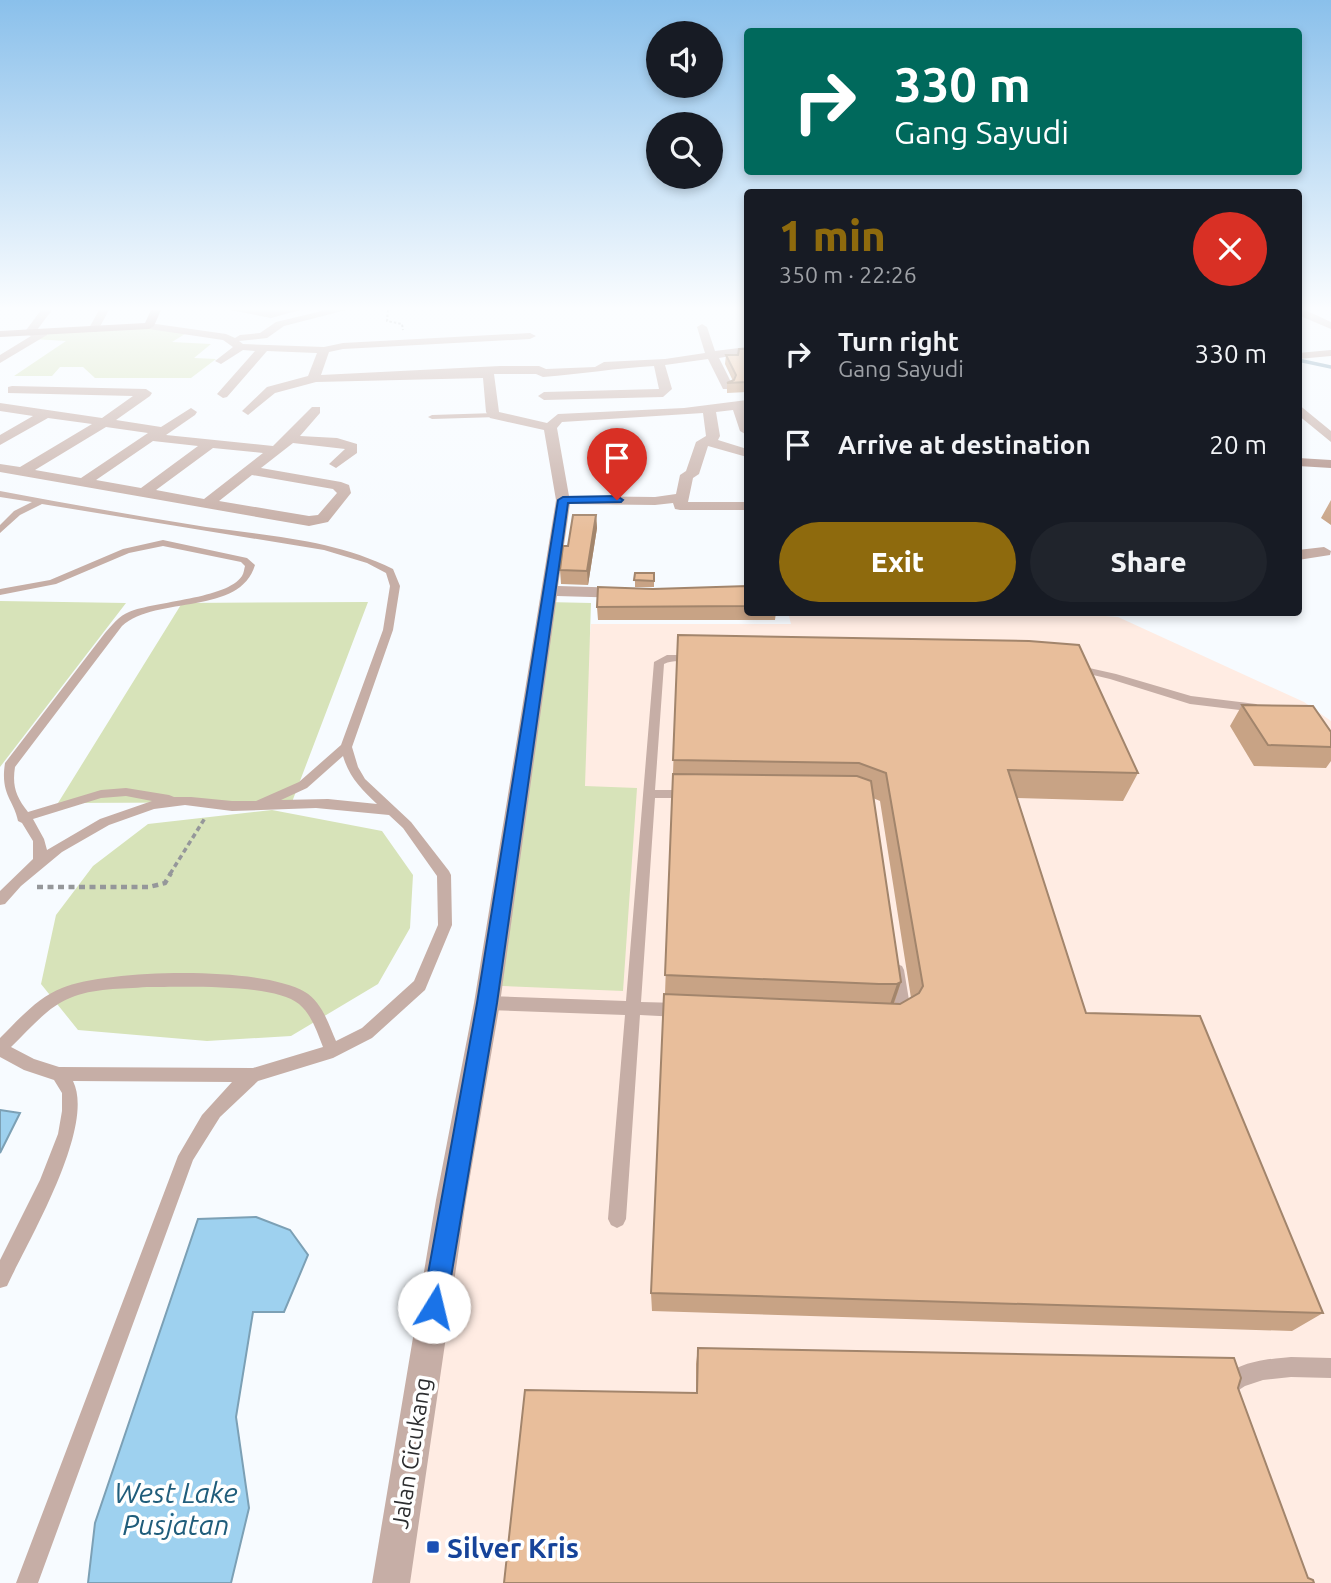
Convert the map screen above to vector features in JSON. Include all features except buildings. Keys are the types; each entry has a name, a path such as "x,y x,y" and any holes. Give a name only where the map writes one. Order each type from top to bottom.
{"street":[{"path":"223,394 232,384"},
{"path":"248,411 271,390 294,384"},
{"path":"490,384 492,412 495,415 550,429 558,418 743,407"},
{"path":"543,384 544,398 623,392 666,392 664,384"},
{"path":"0,401 6,390 146,393 105,422 22,472"},
{"path":"623,392 627,415"},
{"path":"0,407 105,422 211,443 275,450"},
{"path":"207,503 290,439 316,410"},
{"path":"709,410 713,436 710,442"},
{"path":"83,482 191,412"},
{"path":"1302,412 1331,438"},
{"path":"0,441 45,414"},
{"name":"Jalan Cicukang","path":"391,1583 451,1200 487,1003 563,500 550,429"},
{"path":"290,439 337,442 352,447 336,464"},
{"path":"744,452 703,442 697,464 692,474 687,475 680,506 744,506"},
{"path":"144,492 211,443"},
{"path":"1302,460 1331,464"},
{"path":"0,468 314,522 323,519 344,494 344,488 336,485 248,470"},
{"path":"563,500 655,501 682,497"},
{"path":"1302,555 1324,552"},
{"path":"550,592 643,594"}],"lane":[{"path":"432,417 495,415"},
{"path":"0,494 307,545 371,560 390,571 395,586 388,630 346,747 303,785 260,804"},
{"path":"0,530 17,513 41,501"},
{"path":"0,592 53,582 126,551 163,543 244,560 250,565 246,580 238,587 207,597 156,606 124,619 9,766 3,779 7,801 38,839 40,862"},
{"path":"617,1219 659,662 678,657 702,658"},
{"path":"1062,664 1190,700 1267,709"},
{"path":"333,1051 313,1008 300,995 275,987 228,982 130,981 88,985 65,993 44,1007 0,1048 30,1065 59,1074 253,1075 333,1051 367,1033 420,985 445,925 444,876 407,825 361,782 352,768 346,747"},
{"path":"22,818 101,794 126,792 213,804 328,804 392,811"},
{"path":"650,794 698,794"},
{"path":"0,900 40,862 110,819 152,806 180,801"},
{"path":"881,1020 891,1020 903,1013 895,949"},
{"path":"487,1003 697,1011"},
{"path":"0,1279 58,1158 70,1117 70,1093 59,1074"},
{"path":"27,1583 186,1156 207,1118 226,1096 253,1075"},
{"path":"1222,1402 1226,1389 1235,1380 1257,1371 1331,1368"}],"path":[{"path":"28,892 43,886 149,887 165,883 213,804"}],"shaded area":[{"path":"789,616 1118,617 1304,702 1331,721 1331,1583 403,1583 544,688 584,688 591,624 791,624"}],"green space":[{"path":"0,601 126,603 0,767"},
{"path":"368,602 292,802 58,803 182,603"},
{"path":"546,602 591,603 585,786 637,788 623,991 502,986"},
{"path":"272,810 382,831 413,875 410,928 378,984 291,1036 207,1041 78,1030 41,984 56,915 93,866 148,824"}],"water":[{"path":"0,1110 20,1113 0,1153"},
{"name":"West Lake Pusjatan","path":"256,1217 290,1230 308,1255 284,1312 253,1312 236,1417 249,1508 231,1583 88,1583 95,1523 198,1219"}],"place":[{"name":"Silver Kris","path":"433,1547"}],"route":[{"path":"434,1307 487,1003 563,500 617,500"}]}
